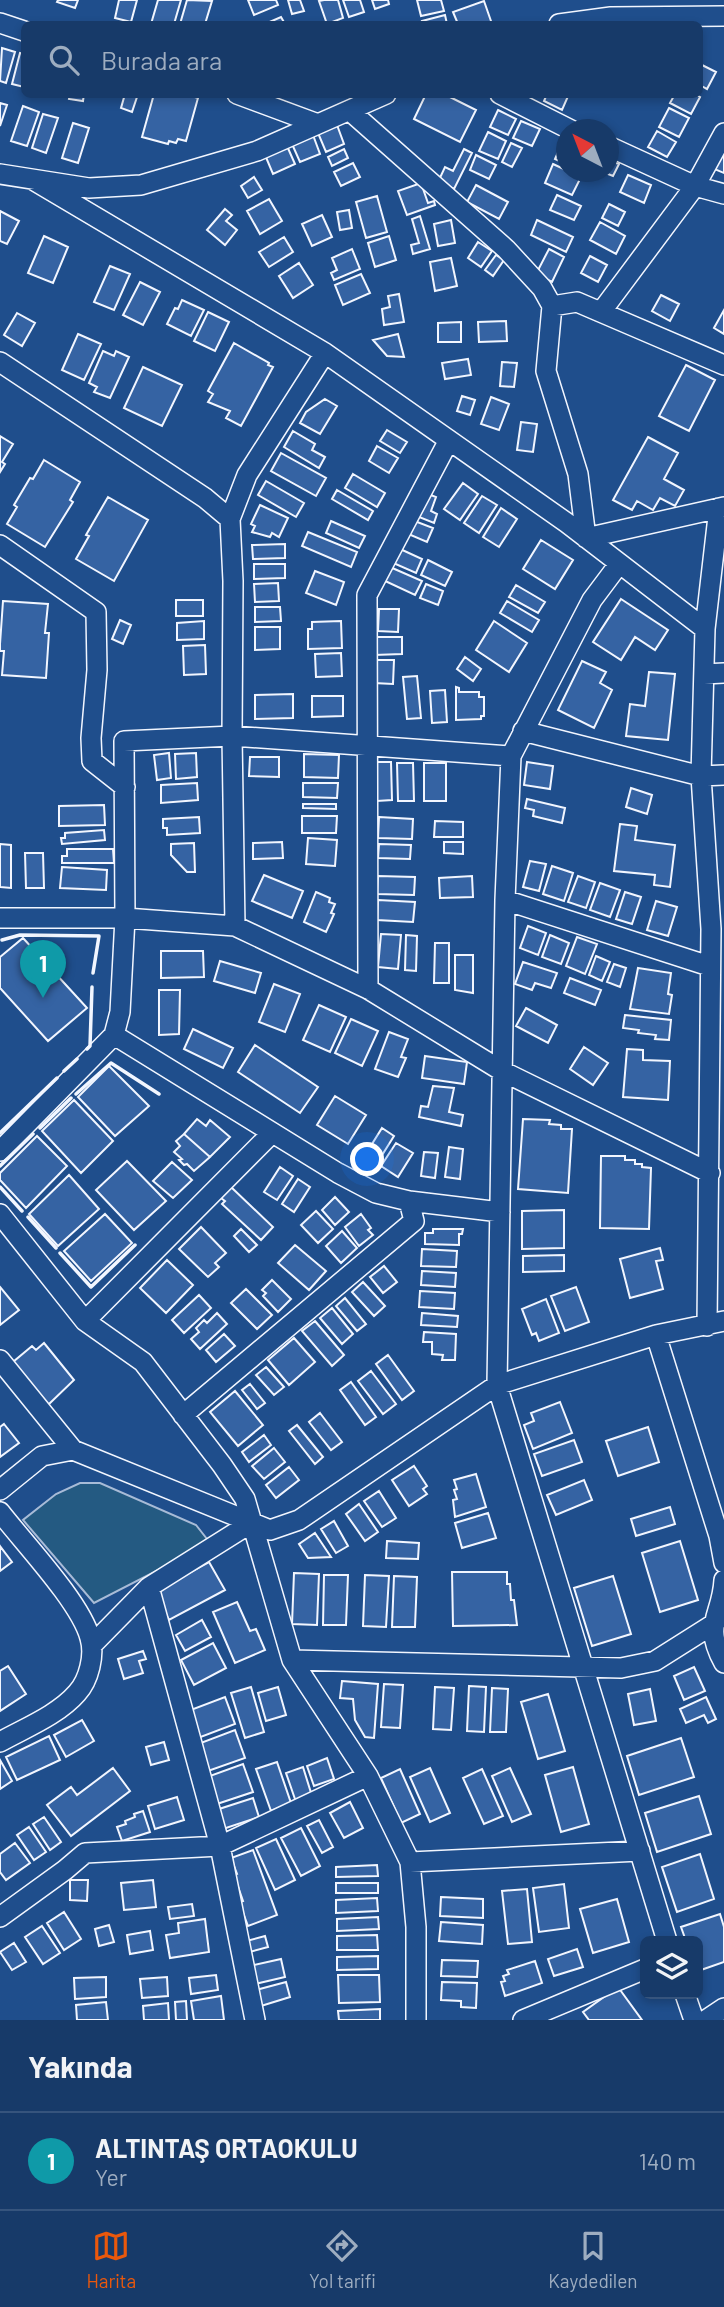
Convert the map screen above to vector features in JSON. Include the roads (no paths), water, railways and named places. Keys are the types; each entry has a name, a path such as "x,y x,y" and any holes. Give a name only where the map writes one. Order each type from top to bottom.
{"street":[{"path":"581,21 611,17 724,16"},
{"path":"0,23 21,30"},
{"path":"248,98 318,124"},
{"path":"0,174 89,188 141,185 257,151 378,98"},
{"path":"508,98 556,122"},
{"path":"350,111 506,249 542,288 552,306 546,371 578,474 586,538"},
{"path":"601,312 695,186 724,133"},
{"path":"619,151 695,186 724,194"},
{"path":"36,181 325,353 586,538 705,628"},
{"path":"552,306 577,302 724,365"},
{"path":"235,926 233,581 230,519 247,475 325,353"},
{"path":"0,362 205,498 230,519"},
{"path":"368,989 367,595 449,440"},
{"path":"0,1360 73,1450 270,1530 299,1520 497,1385 656,1335 716,1323 710,1174 709,966 717,929 701,776 705,628 722,508 586,538"},
{"path":"0,545 96,612 97,670 91,738 92,761 125,787"},
{"path":"619,564 592,600 511,757 505,900 497,1385 666,1936"},
{"path":"704,674 724,673"},
{"path":"523,731 701,776 724,775"},
{"path":"0,1151 114,1035 120,1012 125,918 124,741 232,736 511,757"},
{"path":"505,900 709,966"},
{"path":"0,918 125,918 235,926 368,989 502,1071 710,1174"},
{"path":"114,1035 338,1173 376,1193 408,1201 499,1212"},
{"path":"85,1321 272,1133"},
{"path":"183,1415 414,1221 408,1201"},
{"path":"0,1214 85,1321 143,1362 245,1499 292,1660 368,1776 411,1862 416,1927 416,2020"},
{"path":"656,1335 719,1536 724,1563"},
{"path":"0,1490 42,1455 73,1450"},
{"path":"0,1512 78,1610 92,1645 88,1677 77,1694 52,1713 0,1742"},
{"path":"92,1645 149,1587 251,1522"},
{"path":"724,1580 718,1620 719,1653 724,1663"},
{"path":"149,1587 219,1846 255,2020"},
{"path":"292,1660 621,1668 655,1661 718,1620"},
{"path":"0,1917 85,1853 219,1846 368,1776"},
{"path":"411,1862 640,1851"},
{"path":"523,2020 640,1971"},
{"path":"687,1999 694,2020"},
{"path":"706,2020 724,2008"}],"place":[{"name":"ALTINTAŞ ORTAOKULU","path":"43,998"}]}
